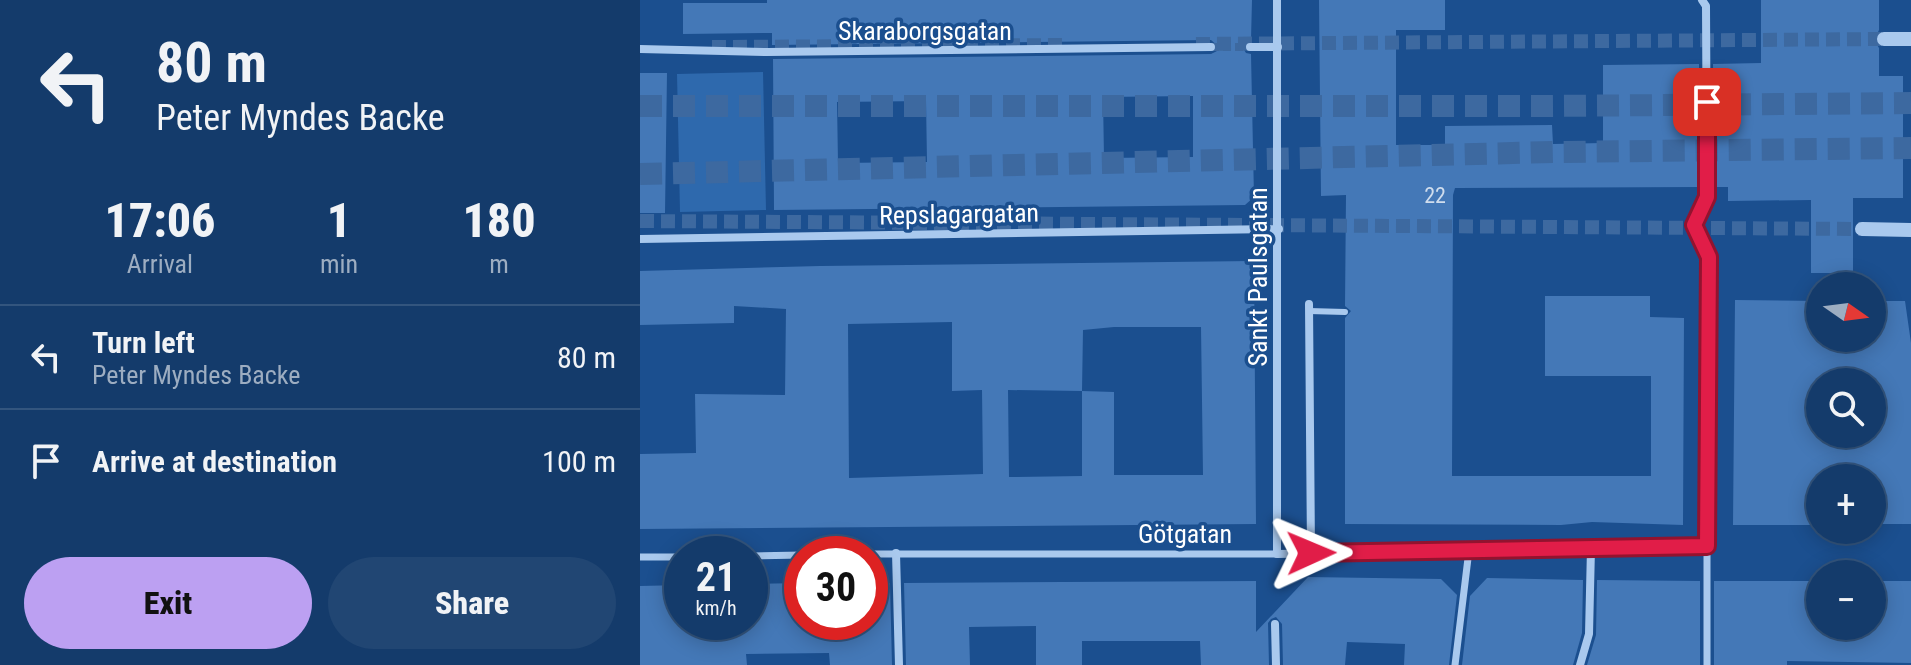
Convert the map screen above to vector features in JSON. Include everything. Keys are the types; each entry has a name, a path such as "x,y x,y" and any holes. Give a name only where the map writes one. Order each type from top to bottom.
{"street":[{"name":"Sankt Paulsgatan","path":"1277,0 1277,554"},
{"path":"1702,0 1706,6 1707,197 1694,225 1709,257 1707,665"},
{"path":"1884,39 1911,39"},
{"name":"Skaraborgsgatan","path":"640,49 782,52 1211,47"},
{"path":"1250,47 1278,47"},
{"name":"Repslagargatan","path":"640,239 1279,229"},
{"path":"1862,229 1911,230"},
{"name":"Sankt Paulsgatan","path":"1309,307 1311,553"},
{"name":"Götgatan","path":"888,553 1277,554 1707,546"},
{"path":"1580,665 1589,634 1591,548"},
{"path":"1455,665 1469,550"},
{"path":"896,553 899,665"},
{"path":"640,557 664,557"},
{"path":"1275,624 1276,665"}],"lane":[{"path":"1309,307 1345,312"}],"shaded area":[{"path":"763,72 766,210 680,212 677,74"}],"building":[{"path":"767,0 1252,0 1251,40 1244,43 1243,48 1251,54 1254,197 1245,205 774,210 773,59 1211,54 1217,51 1218,46 1211,40 772,45 772,33 683,34 683,3 767,3","holes":["1193,96 1193,157 1104,158 1103,97","926,101 927,162 838,163 837,102"]},
{"path":"1319,0 1445,0 1445,30 1396,30 1396,145 1445,145 1445,126 1552,125 1553,144 1603,143 1603,65 1699,64 1700,187 1455,188 1453,195 1452,476 1651,476 1651,376 1545,376 1545,296 1650,296 1650,317 1684,318 1683,525 1592,522 1561,525 1345,524 1345,318 1351,311 1345,306 1346,195 1321,196"},
{"path":"1761,0 1879,0 1879,30 1874,40 1879,48 1879,76 1903,76 1903,198 1853,198 1853,272 1811,272 1811,200 1728,201 1728,187 1714,187 1713,64 1761,63"},
{"path":"640,73 667,73 665,213 640,213"},
{"path":"1254,261 1256,524 640,529 640,454 696,453 695,394 785,395 786,309 734,306 734,323 640,325 640,271","holes":["952,322 952,391 982,390 983,474 849,478 848,324","1201,327 1203,475 1114,475 1114,392 1082,391 1083,330","1008,390 1082,391 1082,476 1009,477"]},
{"path":"1735,300 1806,301 1806,352 1886,352 1886,301 1905,301 1911,343 1911,524 1886,524 1886,464 1806,464 1806,525 1733,525"},
{"path":"1308,577 1441,579 1457,595 1449,665 1404,665 1405,644 1347,642 1345,665 1283,665 1282,624 1276,617 1268,623 1269,665 1201,665 1200,641 1082,641 1082,665 1036,665 1036,626 969,627 970,665 906,665 904,583 1256,581 1256,632"},
{"path":"1487,578 1583,580 1582,633 1573,665 1462,665 1470,596"},
{"path":"1597,580 1700,581 1700,665 1587,665 1596,635"},
{"path":"1714,581 1806,581 1806,640 1886,640 1886,581 1911,581 1911,663 1787,661 1787,665 1714,665"},
{"path":"784,583 784,640 888,640 890,583 892,665 830,665 829,653 746,654 747,665 640,665 640,586 664,585 664,640 768,640 768,584"}],"tunnel":[{"path":"1196,44 1884,39"},
{"path":"712,47 1063,45"},
{"path":"1211,47 1250,47"},
{"path":"640,106 1911,103"},
{"path":"640,174 1556,152 1911,148"},
{"path":"640,221 1862,229"}],"route":[{"path":"1311,553 1707,546 1709,257 1694,225 1707,197 1707,102"}]}
